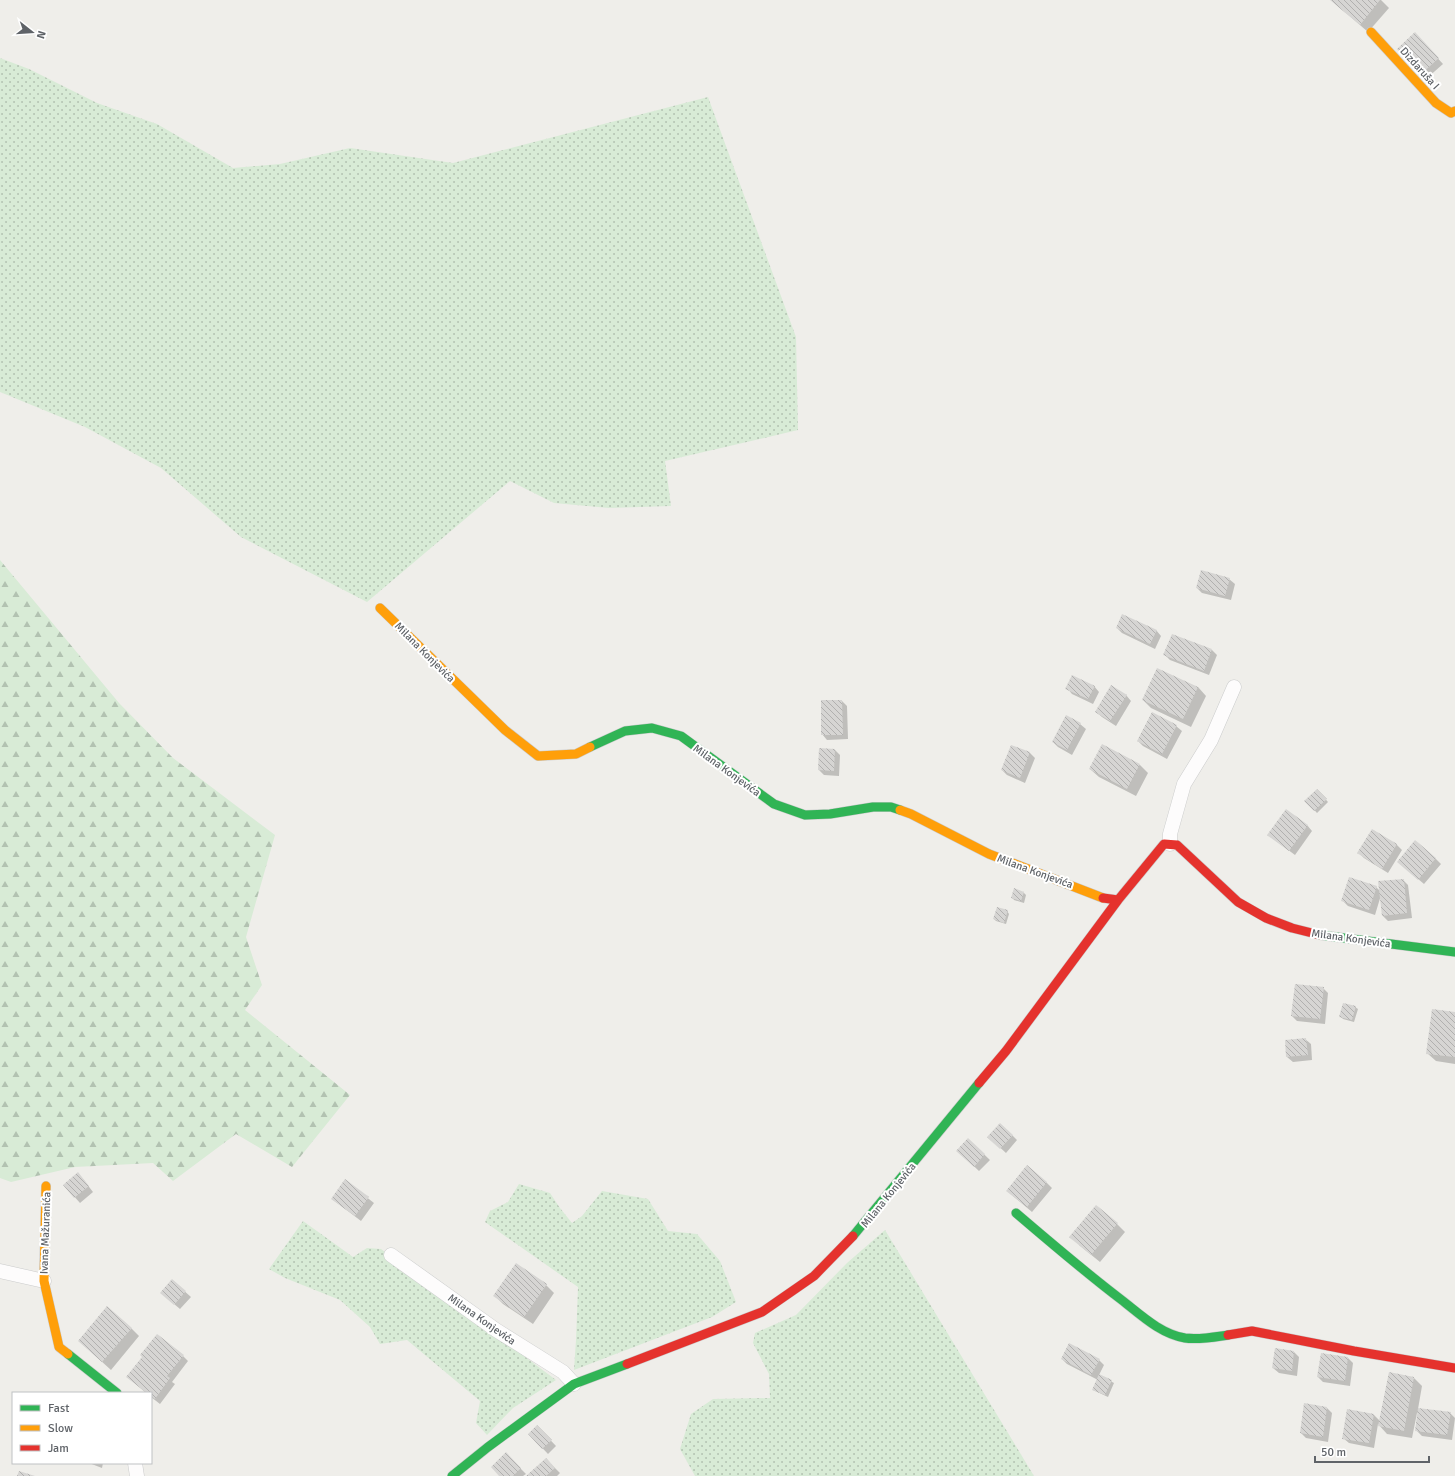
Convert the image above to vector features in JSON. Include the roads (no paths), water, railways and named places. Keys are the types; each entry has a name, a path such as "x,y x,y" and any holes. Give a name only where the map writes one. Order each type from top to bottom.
{"street":[{"name":"Dizdaruša I","path":"1371,32 1436,103 1451,113 1455,111"},
{"name":"Milana Konjevića","path":"380,608 505,730 538,756 576,754 625,732 652,728 681,736 774,804 805,815 830,814 873,807 891,807 911,814 989,854 1107,899 1118,900"},
{"path":"1170,844 1170,834 1184,784 1211,740 1234,687"},
{"name":"Milana Konjevića","path":"452,1476 488,1447 574,1384 762,1312 782,1300 814,1276 857,1232 1001,1057 1118,900 1164,844 1177,845 1238,902 1266,918 1292,928 1323,936 1416,946 1455,952"},
{"name":"Ivana Mažuranića","path":"46,1186 44,1281 59,1347 116,1392"},
{"path":"1016,1213 1103,1286 1154,1325 1168,1333 1185,1338 1199,1339 1252,1332 1455,1368"},
{"name":"Milana Konjevića","path":"391,1255 496,1330 563,1372 574,1384"},
{"name":"Ivana Mažuranića","path":"0,1271 44,1281"},
{"path":"135,1464 137,1476"}]}
